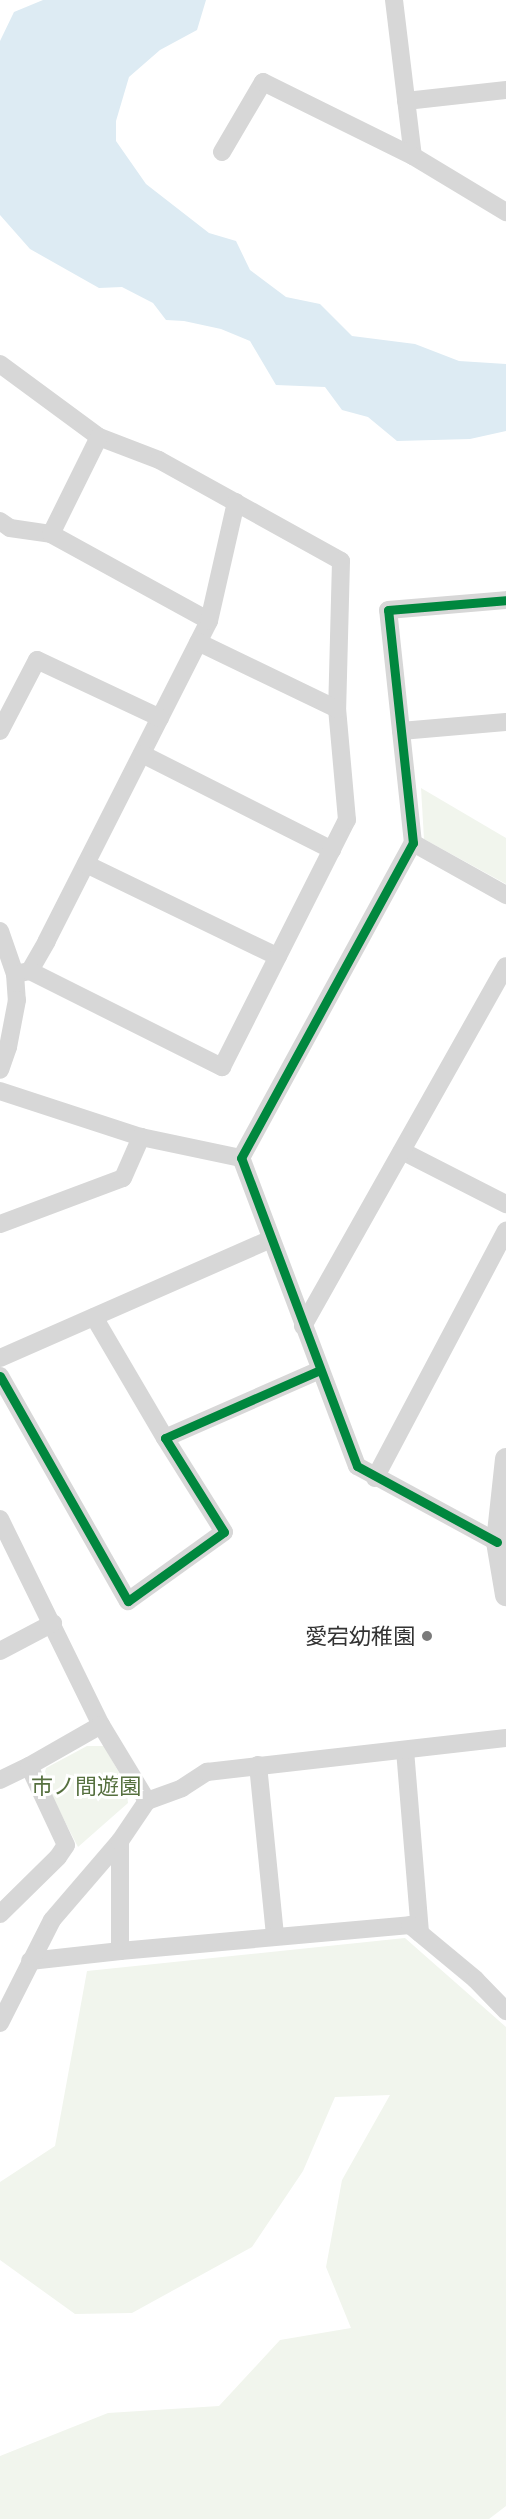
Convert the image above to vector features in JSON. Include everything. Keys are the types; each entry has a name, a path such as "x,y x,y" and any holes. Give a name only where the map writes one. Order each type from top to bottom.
{"street":[{"path":"394,0 413,156"},
{"path":"222,152 262,82 413,156 506,212"},
{"path":"406,101 506,90"},
{"path":"0,364 99,437 159,460 341,561 337,709 347,820 222,1067 22,973 0,931"},
{"path":"51,534 99,437"},
{"path":"0,1070 8,1047 22,973 86,864 209,621 236,502"},
{"path":"0,521 10,528 51,534 209,621"},
{"path":"497,1542 357,1467 241,1158 413,843 388,610 506,600"},
{"path":"198,642 337,709"},
{"path":"0,731 38,660 160,718"},
{"path":"401,731 506,722"},
{"path":"142,754 332,850"},
{"path":"413,843 506,895"},
{"path":"86,864 278,957"},
{"path":"303,1326 506,966"},
{"path":"0,1091 141,1137 241,1158"},
{"path":"0,1224 123,1178 141,1137"},
{"path":"402,1151 506,1204"},
{"path":"375,1478 506,1231"},
{"path":"0,1358 271,1239"},
{"path":"0,1376 128,1601 224,1532 165,1438 94,1317"},
{"path":"165,1438 320,1370"},
{"path":"506,1459 497,1542 506,1595"},
{"path":"1,1522 53,1623 84,1695 147,1801"},
{"path":"0,1651 53,1623"},
{"path":"0,1780 101,1725"},
{"path":"0,2023 52,1920 120,1841 147,1801 182,1788 207,1772 506,1738"},
{"path":"405,1750 420,1933"},
{"path":"258,1765 275,1936"},
{"path":"0,1914 58,1857 66,1845 29,1766"},
{"path":"120,1841 120,1951"},
{"path":"30,1961 410,1925 475,1979 506,2011"}],"green space":[{"path":"421,788 506,838 506,884 424,839"},
{"name":"市ノ間遊園","path":"87,1746 104,1746 126,1785 128,1803 78,1847 43,1779 46,1768"},
{"path":"405,1938 506,2027 506,2506 489,2519 0,2519 0,2456 108,2413 219,2406 280,2340 351,2328 326,2267 342,2180 390,2095 335,2097 303,2171 252,2247 132,2313 75,2314 0,2260 0,2182 55,2146 87,1971"}],"shaded area":[{"path":"43,0 206,0 197,30 160,50 129,77 116,121 116,141 146,184 209,233 236,241 250,270 286,297 320,304 352,336 415,344 459,361 506,364 506,431 470,439 397,441 368,417 342,410 325,387 276,385 250,341 221,329 184,321 166,320 153,303 122,287 99,288 30,249 0,215 0,41 14,12"}],"cycle path":[{"path":"497,1542 357,1466 241,1158 413,843 388,610 506,600"},
{"path":"0,1376 128,1601 224,1532 165,1438 320,1370"}],"place":[{"name":"愛宕幼稚園","path":"427,1636"}]}
